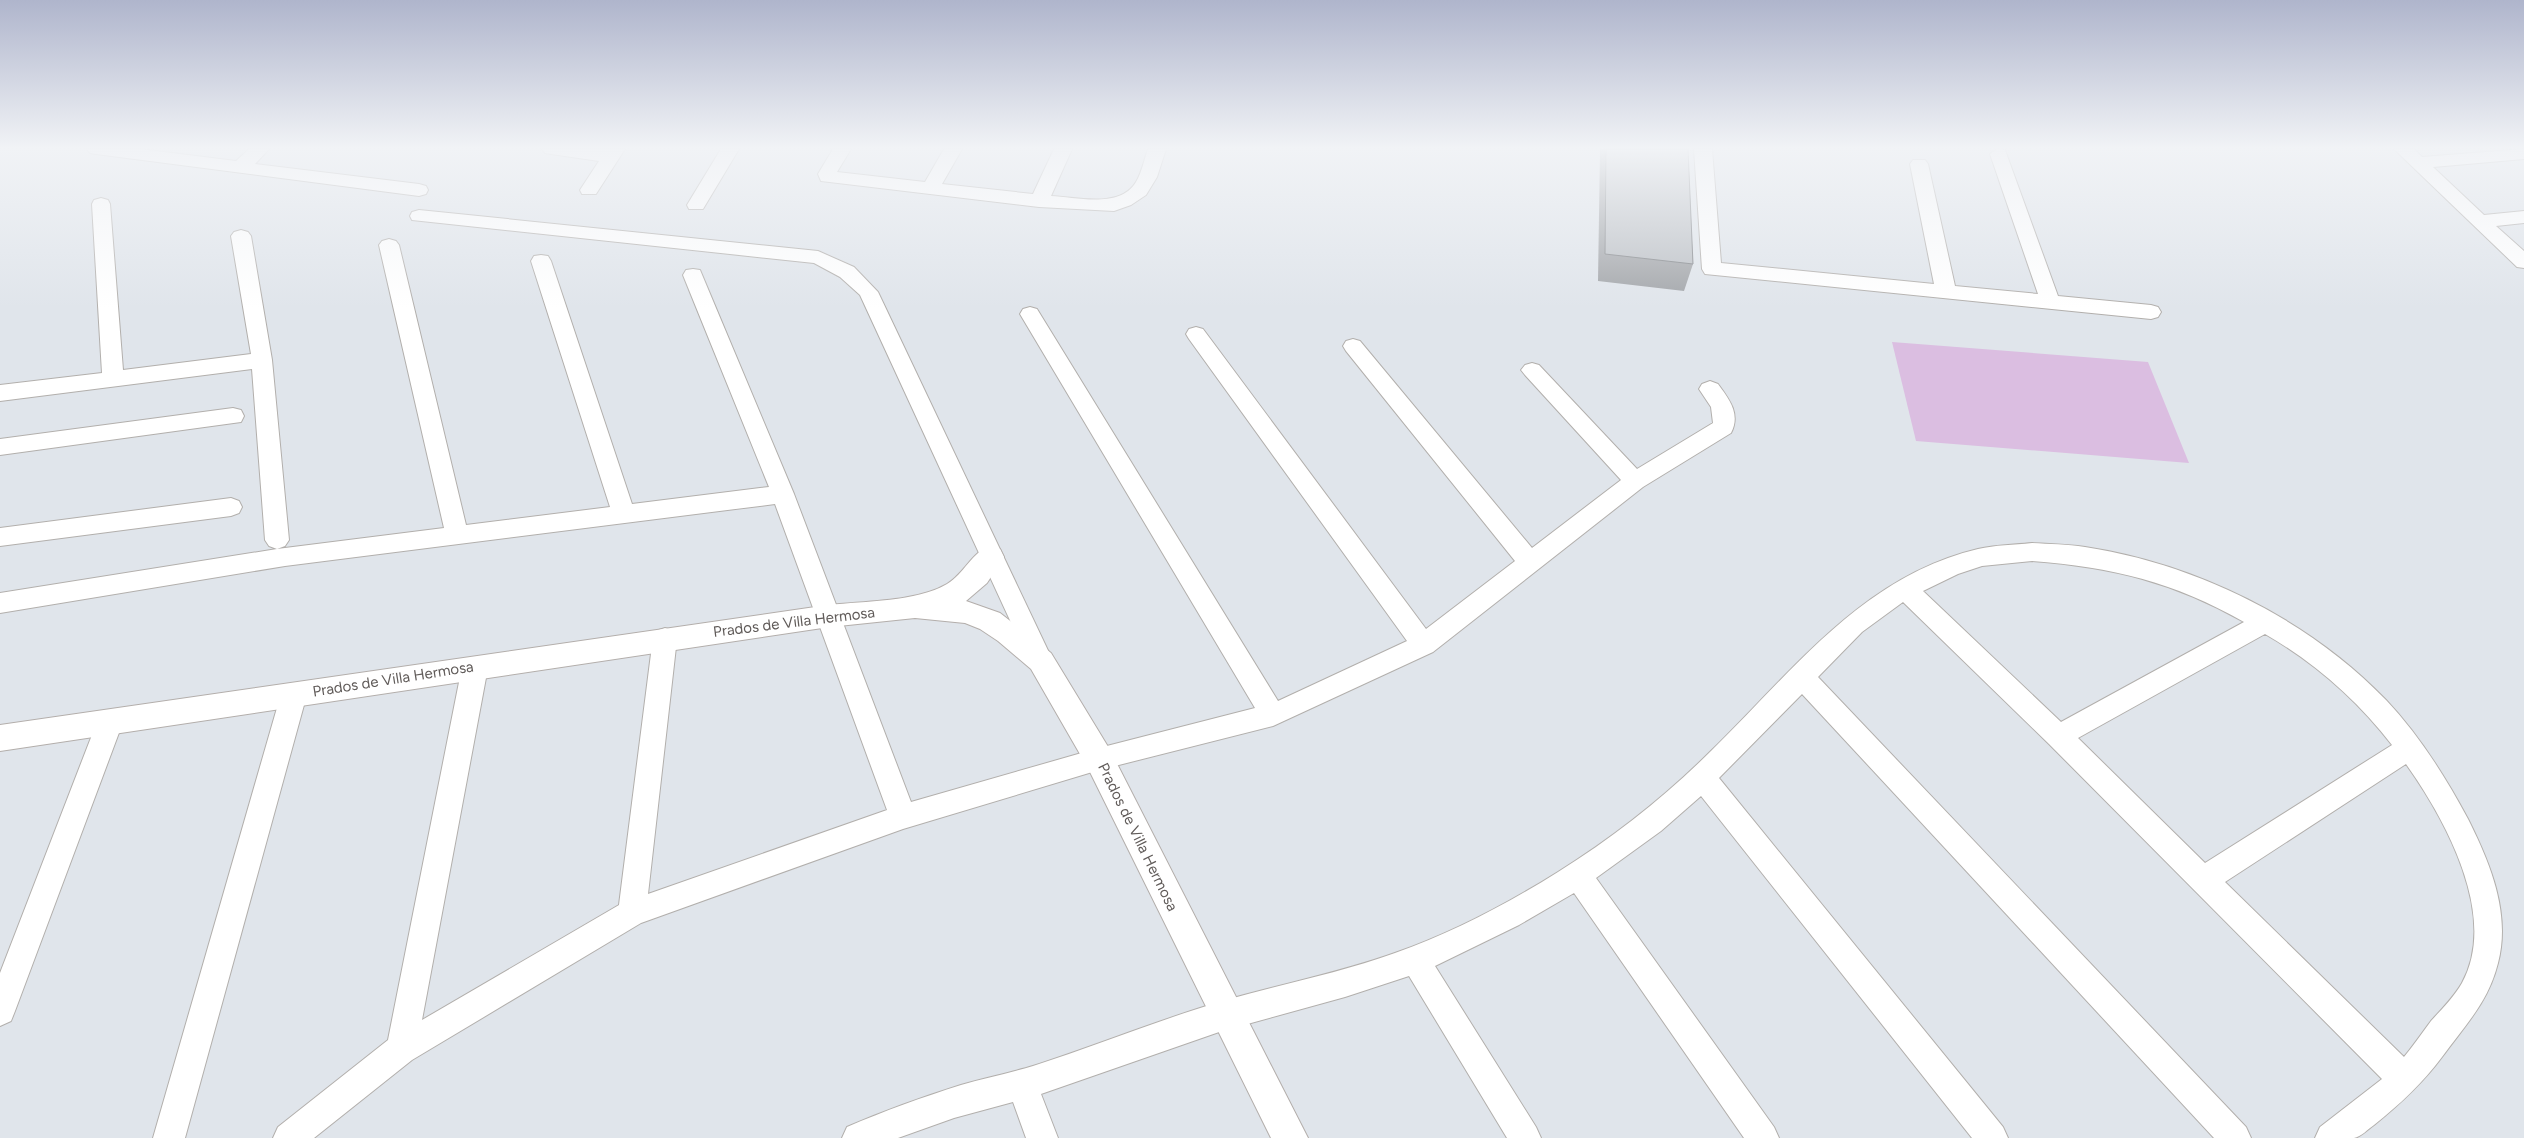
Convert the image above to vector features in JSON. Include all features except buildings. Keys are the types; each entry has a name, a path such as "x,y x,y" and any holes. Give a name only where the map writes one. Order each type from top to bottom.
{"main road":[{"path":"915,607 959,593 975,580 990,557"},
{"name":"Prados de Villa Hermosa","path":"0,738 666,638 829,616 915,607 967,612 990,621 1008,633 1040,661 1099,759 1226,1015 1290,1138"}],"street":[{"path":"1060,202 1114,205 1121,202"},
{"path":"1707,202 1712,269 2151,312"},
{"path":"1927,202 1946,292"},
{"path":"2016,202 2050,301"},
{"path":"2459,202 2524,262"},
{"path":"101,204 114,379"},
{"path":"419,216 818,257 834,263 847,272 868,292 1040,661"},
{"path":"2480,221 2524,217"},
{"path":"241,236 262,360 277,540"},
{"path":"390,245 457,535"},
{"path":"541,261 623,512"},
{"path":"693,275 784,494 902,817"},
{"path":"1030,314 1273,715"},
{"path":"1196,334 1424,645"},
{"path":"1354,346 1530,563"},
{"path":"0,393 262,360"},
{"path":"1532,370 1635,481"},
{"path":"289,1138 401,1049 632,913 902,817 1099,759 1273,715 1424,645 1635,481 1723,427 1725,423 1723,411 1710,389"},
{"path":"0,447 233,416"},
{"path":"0,602 285,557 623,512 784,494"},
{"path":"0,537 231,508"},
{"path":"858,1138 959,1102 1022,1084 1226,1015 1295,998 1415,960 1497,921 1578,875 1651,822 1702,777 1858,620 1906,590 1948,569 1975,558 2004,554 2074,556 2146,569 2212,595 2266,622 2314,654 2361,692 2410,748 2433,782 2477,868 2485,897 2488,926 2485,959 2474,991 2405,1080 2331,1138"},
{"path":"1906,590 2058,736 2405,1080"},
{"path":"2058,736 2266,622"},
{"path":"632,913 666,638"},
{"path":"401,1049 475,667"},
{"path":"1802,677 2236,1138"},
{"path":"168,1138 294,694"},
{"path":"0,1011 110,722"},
{"path":"2202,880 2410,748"},
{"path":"1702,777 1992,1138"},
{"path":"1578,875 1763,1138"},
{"path":"1415,960 1525,1138"},
{"path":"1022,1084 1042,1138"}],"shaded area":[{"path":"1892,342 2148,362 2189,463 1916,441"}]}
